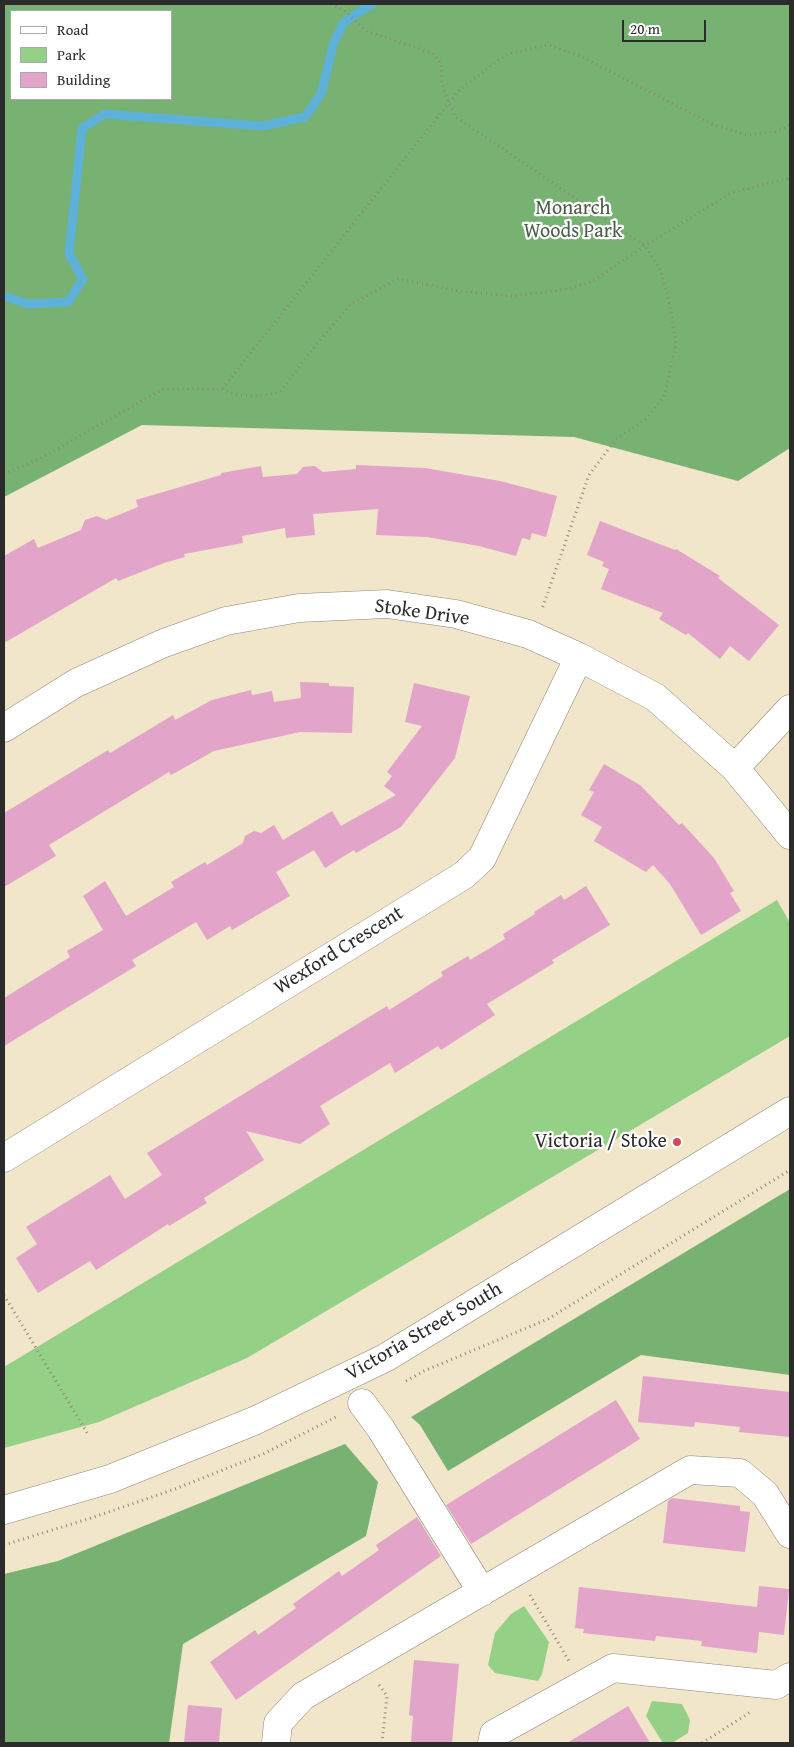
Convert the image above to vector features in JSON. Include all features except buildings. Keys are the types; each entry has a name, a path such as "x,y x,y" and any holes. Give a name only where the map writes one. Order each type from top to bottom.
{"street":[{"name":"Stoke Drive","path":"4,728 76,683 164,643 226,621 299,608 387,604 456,614 528,634 579,657 655,698 736,768 790,835"},
{"name":"Wexford Crescent","path":"4,1158 464,875 482,858 579,657"},
{"path":"736,768 764,735 790,709"},
{"name":"Victoria Street South","path":"4,1510 110,1479 254,1421 385,1358 790,1112"},
{"path":"362,1403 386,1437 482,1592"},
{"path":"276,1743 278,1723 303,1696 690,1470 740,1473 765,1494 790,1534"},
{"path":"492,1743 494,1734 613,1668 783,1681"}],"path":[{"path":"331,4 345,11 366,31 432,53 440,59 442,86 448,103 456,117 645,246 661,271 670,306 676,344 664,397 645,420 616,438 589,475 540,617"},
{"path":"222,389 448,103 460,90 505,55 548,45 580,56 712,124 737,133 746,135 775,132 790,125"},
{"path":"4,474 41,458 163,389 222,389 237,396 259,397 280,392 310,352 351,304 398,279 458,291 512,296 562,290 589,283 731,193 790,178"},
{"path":"4,1294 89,1436"},
{"path":"516,1572 573,1668 578,1687"},
{"path":"362,1662 387,1696 382,1743"},
{"path":"702,1743 764,1704 783,1681"}],"green space":[{"name":"Monarch Woods Park","path":"4,4 790,4 790,448 738,481 574,437 142,425 4,497"},
{"path":"777,900 790,923 790,1036 247,1358 99,1422 4,1448 4,1367"},
{"path":"790,1189 790,1375 641,1355 448,1471 420,1425 411,1417"},
{"path":"345,1444 378,1482 366,1536 183,1644 169,1743 4,1743 4,1574 58,1561"},
{"path":"524,1606 549,1642 542,1674 538,1681 495,1673 488,1665 495,1633 511,1614"},
{"path":"652,1701 682,1704 690,1720 688,1733 672,1743 663,1743 646,1716"}],"waterway":[{"path":"4,296 28,304 68,302 83,279 69,254 82,128 105,114 263,126 305,117 321,94 334,42 344,22 372,4"}],"place":[{"name":"Victoria / Stoke","path":"677,1142"}]}
